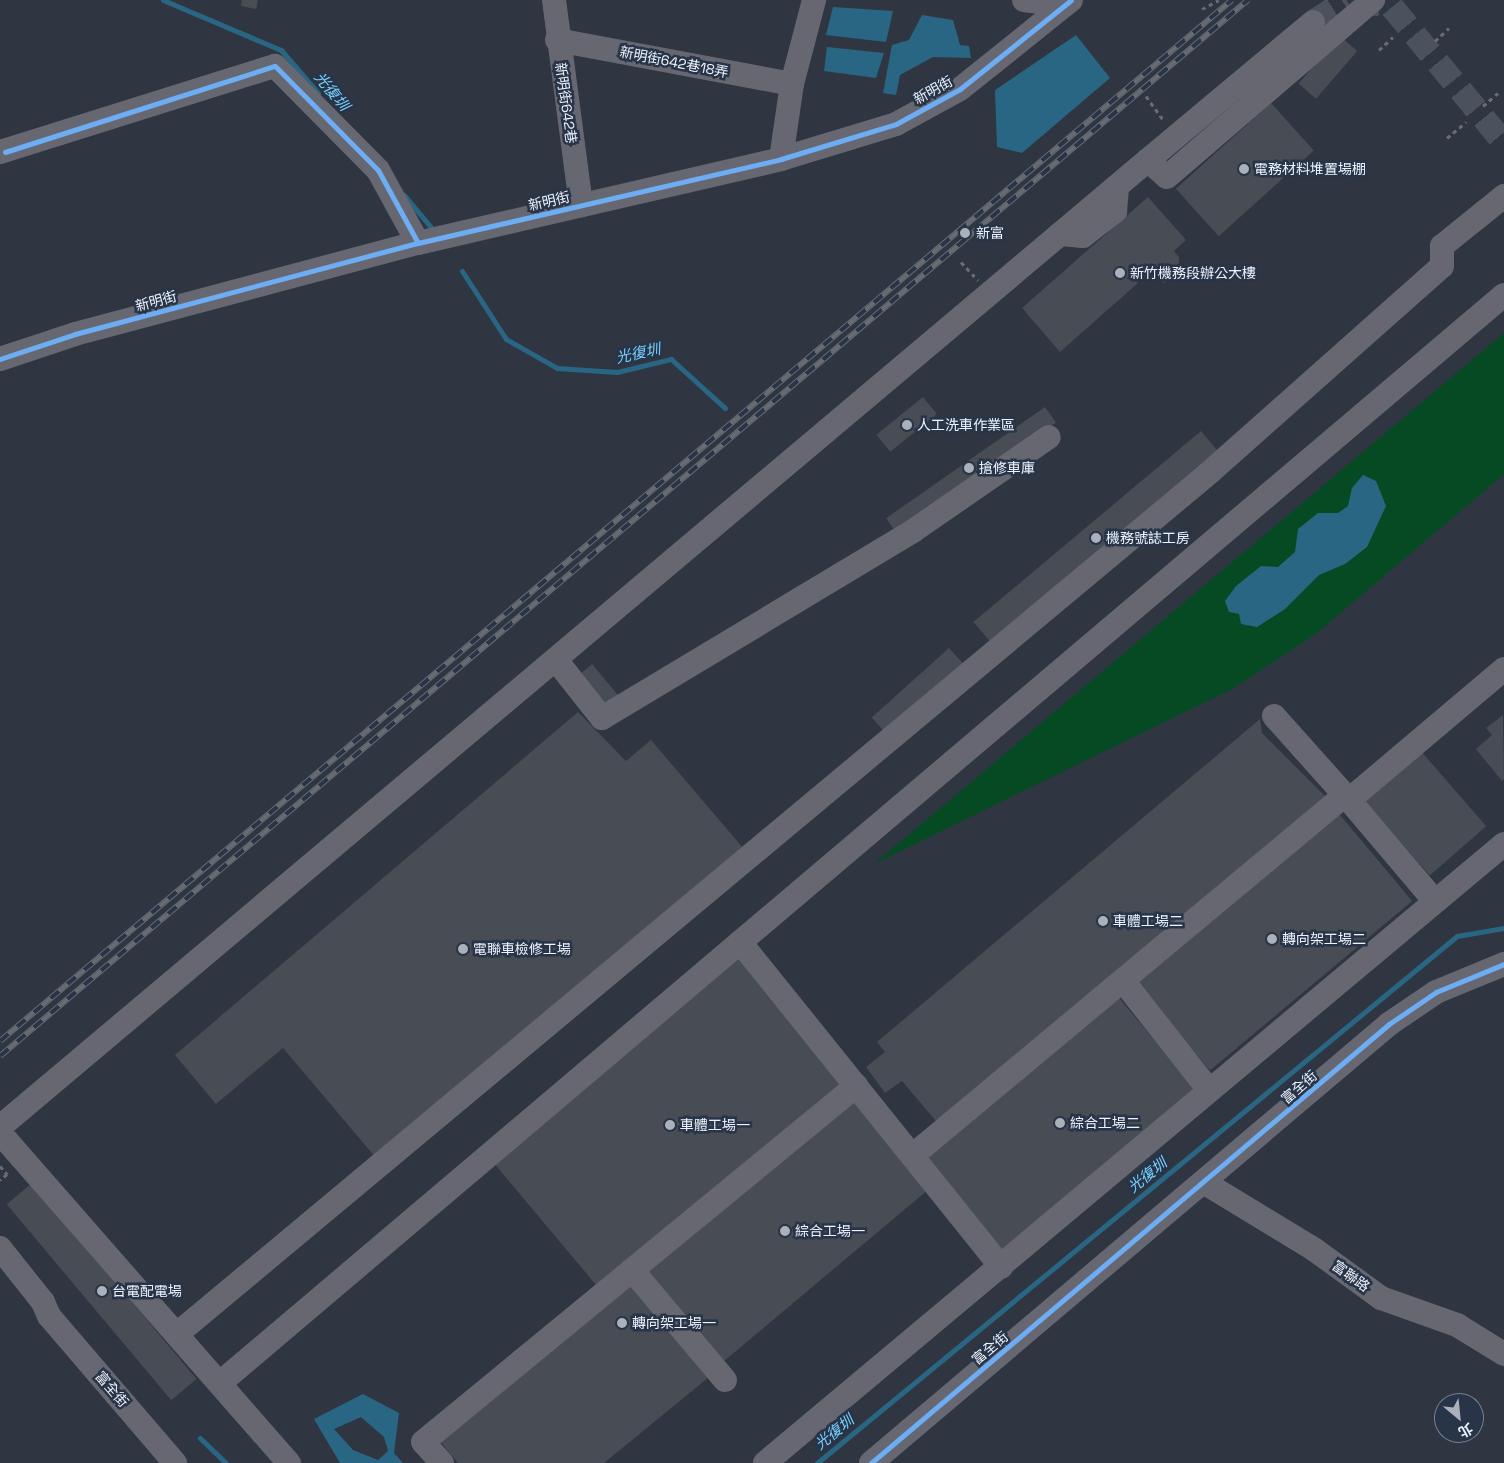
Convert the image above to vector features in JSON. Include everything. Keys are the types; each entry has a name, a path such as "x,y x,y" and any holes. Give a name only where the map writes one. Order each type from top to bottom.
{"street":[{"name":"新明街642巷","path":"554,0 557,40 581,205"},
{"path":"781,159 792,84 814,0"},
{"path":"1024,0 1067,2"},
{"path":"1148,160 1167,177 1373,0"},
{"name":"新明街","path":"0,359 75,334 418,243 781,159 896,124 944,97 1067,2"},
{"path":"0,1127 1313,22"},
{"name":"新明街642巷18弄","path":"557,40 792,84"},
{"path":"1,154 275,66 378,170 418,243"},
{"path":"177,1334 1210,472 1442,266 1442,246 1504,196"},
{"path":"220,1383 1504,295"},
{"path":"556,660 602,718 913,531 1049,437"},
{"path":"912,1156 1504,669"},
{"path":"1274,716 1433,899"},
{"path":"765,1463 1433,899 1500,852"},
{"path":"740,942 1000,1266"},
{"name":"富全街","path":"871,1463 1205,1183 1389,1024 1436,992 1504,964"},
{"path":"1124,982 1209,1090"},
{"path":"442,1463 423,1442 856,1086"},
{"path":"0,1133 289,1463"},
{"name":"富聯路","path":"1205,1183 1315,1250 1380,1298 1458,1325 1504,1354"},
{"name":"富全街","path":"0,1248 44,1302 49,1316"},
{"name":"富全街","path":"0,1268 33,1307 49,1316 175,1463"},
{"path":"632,1270 725,1380"}],"path":[{"path":"1202,9 1219,0"},
{"path":"1435,41 1449,28"},
{"path":"1379,50 1393,37"},
{"path":"1484,106 1498,93"},
{"path":"1146,96 1165,120"},
{"path":"1448,138 1466,122"},
{"path":"0,1166 7,1174 0,1180"}],"green space":[{"path":"1504,333 1504,474 1317,633 1234,688 874,864"}],"water":[{"path":"833,7 893,11 886,42 826,35"},
{"path":"922,15 953,20 960,45 969,46 971,58 933,57 900,75 896,95 883,93 892,45 909,40"},
{"path":"1076,35 1110,78 1022,153 997,147 995,90"},
{"path":"827,47 884,53 876,78 824,71"},
{"path":"1363,475 1376,481 1386,506 1367,547 1345,564 1319,575 1285,609 1257,627 1241,624 1239,614 1229,612 1225,601 1236,586 1261,566 1278,567 1295,552 1298,529 1318,513 1338,513 1348,506 1352,488"},
{"path":"363,1394 399,1413 394,1453 403,1463 340,1463 314,1419","holes":["361,1417 384,1437 388,1451 378,1460 353,1450 334,1429"]}],"building":[{"path":"242,0 258,0 256,9 241,6"},
{"path":"1340,36 1357,51 1316,99 1299,84"},
{"name":"電務材料堆置場棚","path":"1271,103 1314,151 1219,236 1176,189"},
{"name":"新竹機務段辦公大樓","path":"1148,197 1186,240 1174,251 1179,257 1179,272 1164,283 1147,275 1060,352 1022,308"},
{"name":"人工洗車作業區","path":"923,397 937,414 890,452 876,435"},
{"name":"搶修車庫","path":"1045,407 1056,423 897,534 886,518"},
{"name":"機務號誌工房","path":"1201,431 1217,450 990,641 973,622"},
{"path":"949,648 965,666 888,735 872,718"},
{"path":"592,664 620,697 608,707 581,674"},
{"name":"電聯車檢修工場","path":"578,712 626,761 651,740 744,849 376,1158 283,1048 216,1104 175,1055"},
{"path":"1503,715 1504,779 1502,781 1476,749 1492,735 1486,728"},
{"name":"車體工場二","path":"1260,719 1262,733 1329,800 941,1127 902,1081 885,1093 866,1067 885,1052 877,1042"},
{"path":"1420,750 1486,826 1430,875 1363,799"},
{"name":"轉向架工場二","path":"1335,809 1412,901 1210,1071 1133,979"},
{"name":"車體工場一","path":"739,959 845,1085 601,1290 495,1164"},
{"name":"綜合工場二","path":"1115,993 1198,1092 1006,1253 923,1154"},
{"name":"綜合工場一","path":"852,1097 929,1189 718,1366 641,1274"},
{"name":"台電配電場","path":"32,1183 197,1379 171,1400 7,1204"},
{"name":"轉向架工場一","path":"631,1273 714,1373 604,1463 458,1463 435,1435"}],"waterway":[{"name":"光復圳","path":"163,0 281,50 318,93"},
{"name":"光復圳","path":"404,195 435,232"},
{"name":"光復圳","path":"462,271 506,339 557,368 617,372 671,359 725,408"},
{"name":"光復圳","path":"817,1463 1457,936 1504,928"},
{"name":"光復圳","path":"200,1438 226,1463"}],"tunnel":[{"path":"1313,22 1347,0"},
{"path":"1357,0 1392,7 1504,143"}],"railway":[{"path":"0,1041 1232,0"},
{"path":"0,1056 1248,0"}],"cycle path":[{"path":"0,359 75,334 418,243 781,159 896,124 960,89 1071,0"},
{"path":"5,152 275,66 378,170 418,243"},
{"path":"871,1463 1389,1024 1436,992 1504,964"}],"place":[{"name":"電務材料堆置場棚","path":"1244,169"},
{"name":"新富","path":"965,233"},
{"name":"新竹機務段辦公大樓","path":"1120,273"},
{"name":"人工洗車作業區","path":"907,425"},
{"name":"搶修車庫","path":"969,468"},
{"name":"機務號誌工房","path":"1096,538"},
{"name":"車體工場二","path":"1103,921"},
{"name":"轉向架工場二","path":"1272,939"},
{"name":"電聯車檢修工場","path":"463,949"},
{"name":"綜合工場二","path":"1060,1123"},
{"name":"車體工場一","path":"670,1125"},
{"name":"綜合工場一","path":"785,1231"},
{"name":"台電配電場","path":"102,1291"},
{"name":"轉向架工場一","path":"622,1323"}]}
